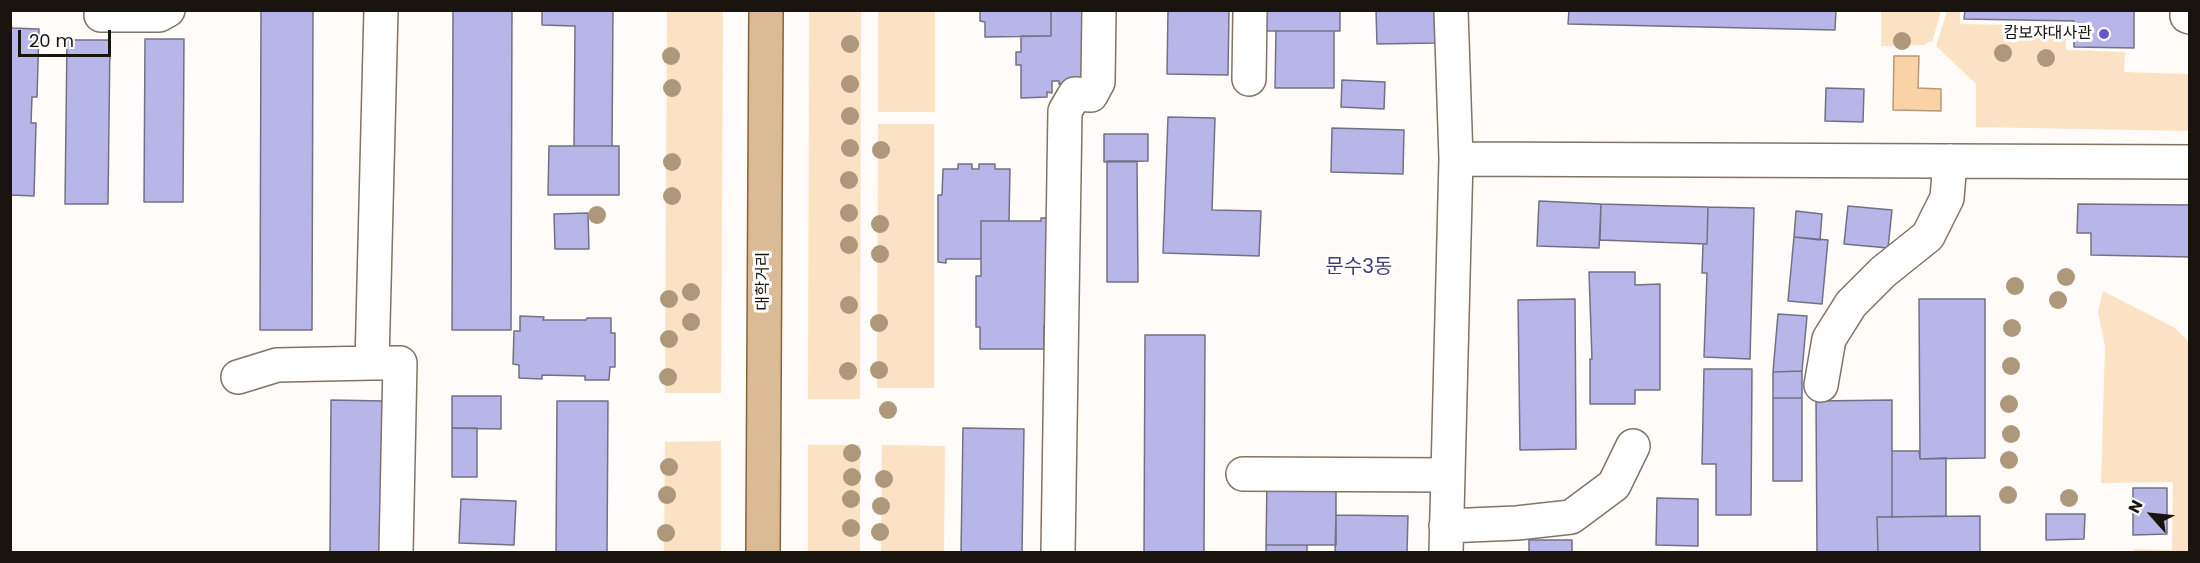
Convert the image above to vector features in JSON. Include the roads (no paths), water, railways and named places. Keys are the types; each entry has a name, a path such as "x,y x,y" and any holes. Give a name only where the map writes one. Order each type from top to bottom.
{"main road":[{"name":"대학거리","path":"763,552 766,10"}],"street":[{"path":"101,15 159,15 168,10"},
{"path":"372,363 381,10"},
{"path":"1058,552 1065,111 1075,94 1091,95 1098,82 1099,10"},
{"path":"1249,79 1250,10"},
{"path":"1451,10 1456,159 1446,539 1517,524 1571,517 1614,485 1634,446"},
{"path":"2187,10 2187,16 2190,17"},
{"path":"1456,159 2190,162"},
{"path":"1821,385 1830,339 1851,304 1883,273 1928,236 1947,198 1950,161"},
{"path":"238,377 277,365 400,363 396,552"},
{"path":"1244,474 1448,475"}],"place":[{"name":"캄보쟈대사관","path":"2104,34"}],"district":[{"name":"문수3동","path":"1359,268"}]}
